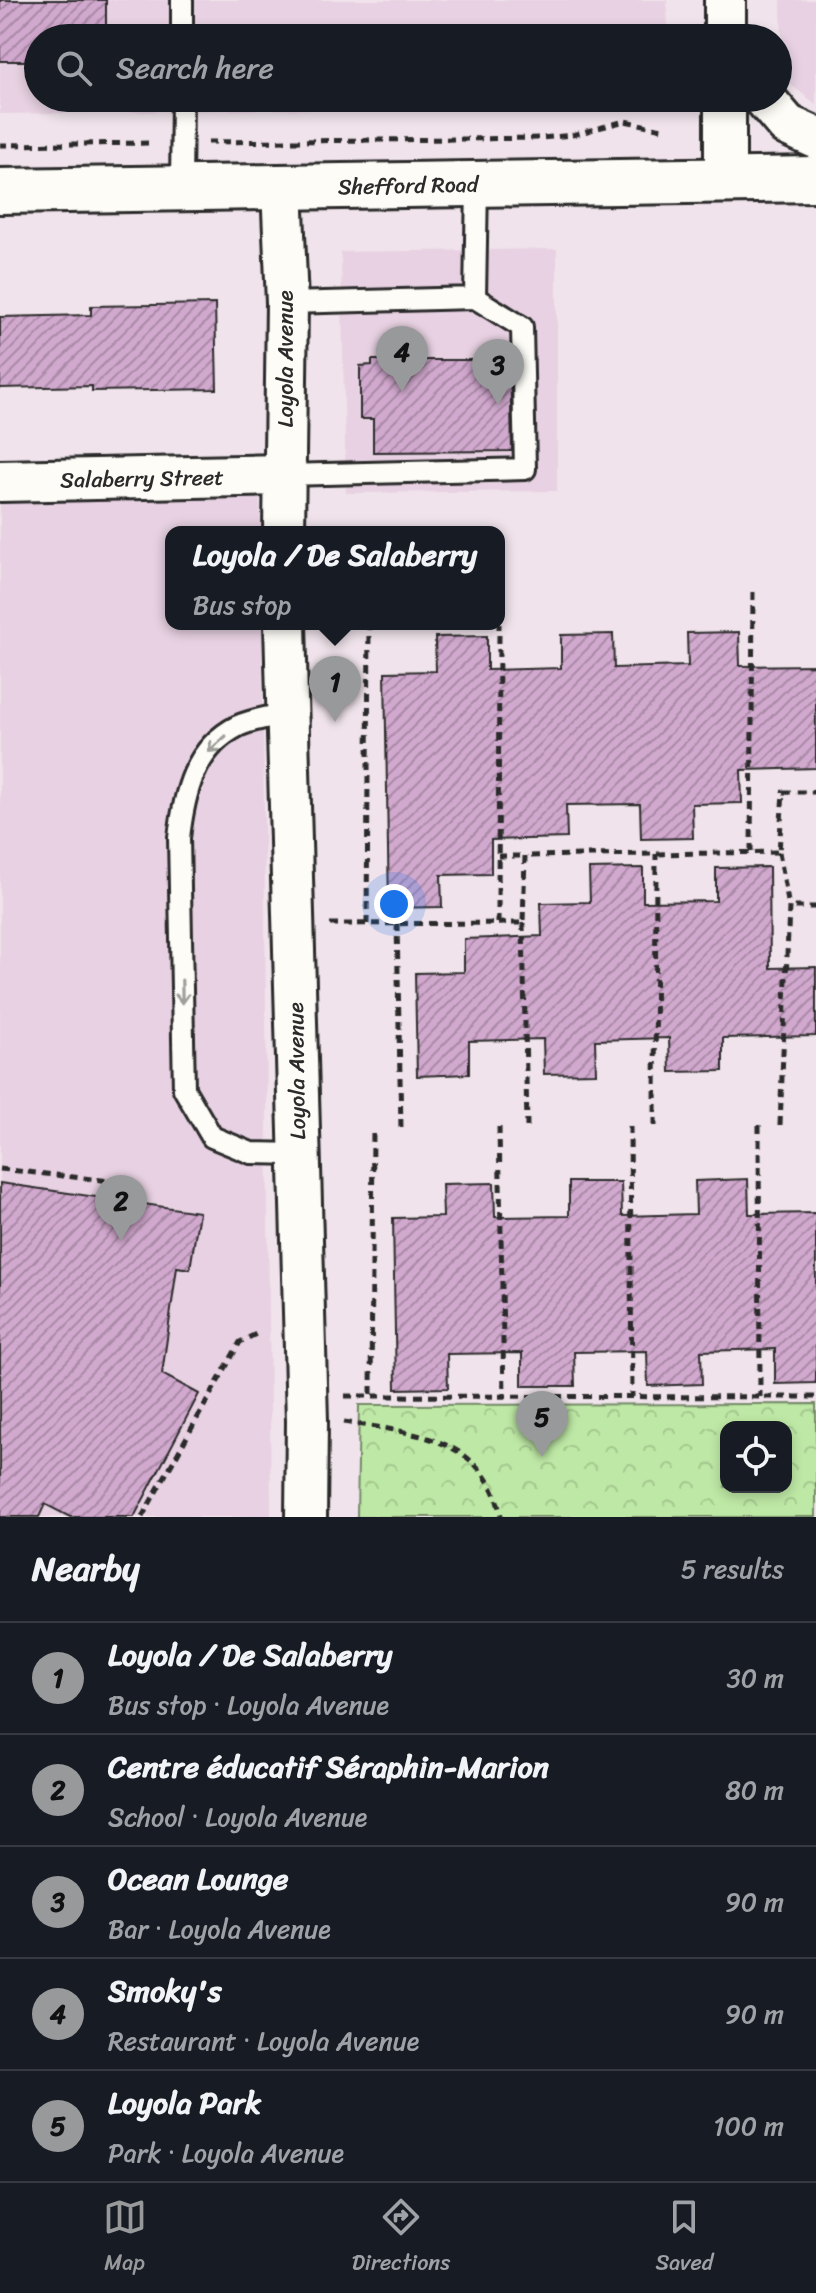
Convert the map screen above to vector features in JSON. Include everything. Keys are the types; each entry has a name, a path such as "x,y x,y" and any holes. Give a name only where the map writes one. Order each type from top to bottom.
{"street":[{"path":"725,0 725,24"},
{"path":"725,112 725,181"},
{"path":"776,112 787,125 816,138"},
{"name":"Shefford Road","path":"0,191 816,179"},
{"name":"Loyola Avenue","path":"282,187 287,303 284,526"},
{"name":"Salaberry Street","path":"0,481 284,475"},
{"name":"Loyola Avenue","path":"285,630 307,1421 306,1517"}],"lane":[{"path":"182,0 182,24"},
{"path":"181,188 182,112"},
{"path":"475,298 477,185"},
{"path":"284,475 525,469 522,327 475,298 287,303"},
{"path":"287,713 238,727 213,745 192,772 183,803 179,838 184,1089 212,1137 251,1153 298,1154"}],"path":[{"path":"0,145 542,138 572,135 625,121 667,130"},
{"path":"751,852 753,591"},
{"path":"367,924 369,630"},
{"path":"498,923 499,630"},
{"path":"780,1125 789,907 779,852 783,792 816,792"},
{"path":"498,856 779,852"},
{"path":"655,1126 656,854"},
{"path":"525,856 523,923 527,1127"},
{"path":"789,907 816,907"},
{"path":"397,923 401,1129"},
{"path":"293,924 523,923"},
{"path":"759,1125 760,1397"},
{"path":"630,1126 632,1397"},
{"path":"499,1127 504,1396"},
{"path":"371,1394 373,1129"},
{"path":"0,1169 138,1184"},
{"path":"142,1517 240,1342 258,1333"},
{"path":"335,1396 816,1397"},
{"path":"337,1421 421,1435 445,1444 484,1473 497,1493 501,1517"}],"shaded area":[{"path":"0,0 667,0 668,24 24,24 24,112 128,112 0,114"},
{"path":"781,0 816,0 816,104 792,86 792,24 782,24"},
{"path":"557,249 557,491 346,493 341,252"},
{"path":"259,487 261,526 165,526 165,630 262,630 271,1517 0,1517 0,498"}],"green space":[{"path":"816,1404 816,1517 357,1517 359,1405"}],"building":[{"path":"0,0 106,0 106,24 24,24 24,61 0,61"},
{"path":"215,304 217,389 92,391 92,386 0,388 0,317 91,315 91,306"},
{"path":"372,360 510,360 512,451 373,452 373,419 360,419 360,366 372,365"},
{"path":"739,632 740,666 816,665 816,768 741,770 742,803 692,804 693,838 641,839 640,804 566,805 567,838 491,840 491,874 441,875 442,907 389,908 385,672 436,671 435,637 487,636 487,670 561,668 561,635 613,634 614,668 688,666 687,633"},
{"path":"769,867 770,968 816,967 816,1036 723,1038 723,1071 670,1072 669,1038 595,1040 596,1073 544,1074 543,1039 469,1041 469,1074 417,1076 415,973 464,972 464,939 542,936 541,903 590,902 589,869 643,868 643,902 716,901 716,868"},
{"path":"748,1179 749,1214 816,1213 816,1383 775,1384 775,1349 701,1351 702,1384 648,1386 647,1351 574,1352 575,1386 522,1386 522,1353 447,1354 448,1388 396,1389 393,1218 443,1217 442,1184 494,1183 495,1217 569,1216 569,1182 621,1182 622,1216 696,1214 695,1181"},
{"path":"0,1183 199,1212 190,1269 177,1267 162,1374 199,1394 134,1517 70,1517 45,1504 39,1517 0,1517"}],"place":[{"name":"Smoky's","path":"402,392"},
{"name":"Ocean Lounge","path":"498,405"},
{"name":"Loyola / De Salaberry","path":"335,722"},
{"name":"Centre éducatif Séraphin-Marion","path":"121,1241"},
{"name":"Loyola Park","path":"542,1457"}]}
